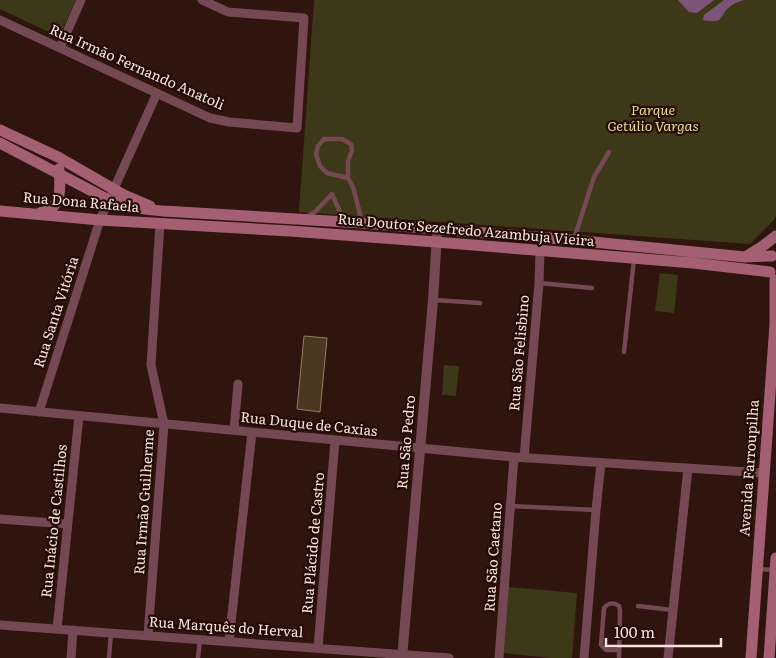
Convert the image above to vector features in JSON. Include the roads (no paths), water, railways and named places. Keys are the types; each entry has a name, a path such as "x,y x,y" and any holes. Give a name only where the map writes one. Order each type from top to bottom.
{"main road":[{"name":"Rua Doutor Sezefredo Azambuja Vieira","path":"0,130 58,157 111,195"},
{"name":"Rua Doutor Sezefredo Azambuja Vieira","path":"0,143 59,174 111,195 163,211 362,223 573,240 746,257 774,254"},
{"path":"36,214 50,209 56,203 59,196 58,157"},
{"name":"Rua Dona Rafaela","path":"0,211 160,223"},
{"name":"Rua Doutor Sezefredo Azambuja Vieira","path":"160,223 290,231 693,263 774,277"},
{"path":"746,257 776,236"},
{"name":"Avenida Farroupilha","path":"751,658 775,324 774,277 770,264 774,254"},
{"path":"769,658 776,563"}],"street":[{"path":"60,48 81,0"},
{"name":"Rua Irmão Fernando Anatoli","path":"0,20 210,118 229,122 297,128 304,18 228,12 202,0"},
{"name":"Rua Santa Vitória","path":"39,412 100,220 157,93"},
{"name":"Rua Irmão Guilherme","path":"148,635 164,424 151,365 160,223"},
{"name":"Rua São Pedro","path":"402,656 433,300 437,229"},
{"name":"Rua São Felisbino","path":"524,458 540,251"},
{"path":"234,430 238,384"},
{"name":"Rua Duque de Caxias","path":"0,408 524,458 764,473"},
{"name":"Rua Inácio de Castilhos","path":"57,629 79,416"},
{"path":"229,641 252,432"},
{"name":"Rua Plácido de Castro","path":"318,648 335,440"},
{"name":"Rua São Caetano","path":"499,658 514,457"},
{"path":"584,658 596,510 602,463"},
{"path":"668,658 688,468"},
{"path":"0,519 68,524"},
{"name":"Rua Marquês do Herval","path":"0,625 449,658"},
{"path":"71,658 73,630"}],"lane":[{"path":"348,178 327,173 320,166 316,154 318,146 324,139 342,139 351,144 352,151 348,161 348,178 353,188 362,223"},
{"path":"573,240 594,178 609,152"},
{"path":"303,219 315,212 332,194 344,222"},
{"path":"624,352 634,258"},
{"path":"539,283 592,288"},
{"path":"433,300 480,303"},
{"path":"510,506 596,510"},
{"path":"757,565 776,563"},
{"path":"757,565 776,563"},
{"path":"618,650 606,650 601,645 604,608 611,603 619,606 620,610 619,658"},
{"path":"638,606 672,610"},
{"path":"109,658 111,633"},
{"path":"198,658 200,639"}],"park label":[{"name":"Parque Getúlio Vargas","path":"653,118"}]}
